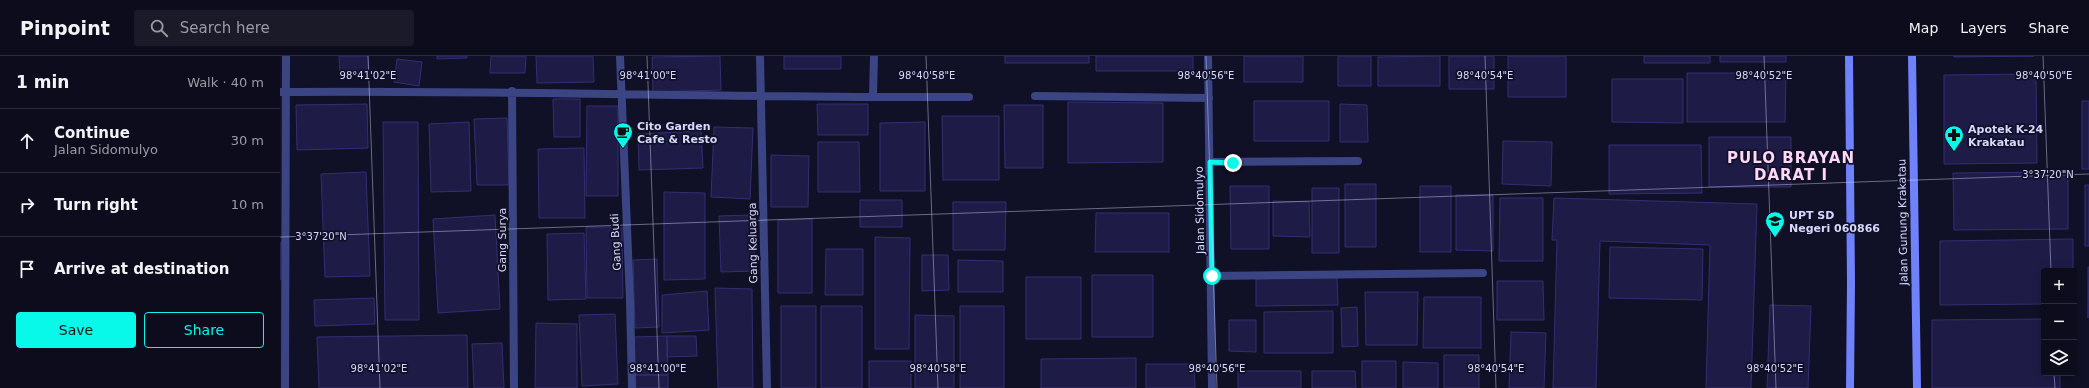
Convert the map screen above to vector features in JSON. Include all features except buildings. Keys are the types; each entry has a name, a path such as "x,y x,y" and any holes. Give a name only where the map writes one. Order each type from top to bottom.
{"main road":[{"path":"1850,56 1850,388"},
{"name":"Jalan Gunung Krakatau","path":"1912,56 1917,388"}],"street":[{"path":"285,388 283,92 286,56"},
{"name":"Gang Budi","path":"620,56 632,388"},
{"name":"Gang Keluarga","path":"760,56 767,388"},
{"path":"874,56 874,97"},
{"name":"Jalan Sidomulyo","path":"1208,56 1212,276 1212,388"},
{"path":"283,92 512,91 621,95 760,97 970,97"},
{"name":"Gang Surya","path":"512,91 514,388"},
{"path":"1035,96 1209,98"},
{"path":"1210,162 1358,161"},
{"path":"1212,276 1483,273"}],"place":[{"name":"Cito Garden Cafe & Resto","path":"623,149"},
{"name":"Apotek K-24 Krakatau","path":"1954,152"},
{"name":"UPT SD Negeri 060866","path":"1775,238"}],"district":[{"name":"PULO BRAYAN DARAT I","path":"1791,166"}],"route":[{"path":"1212,276 1210,162 1233,163"}]}
